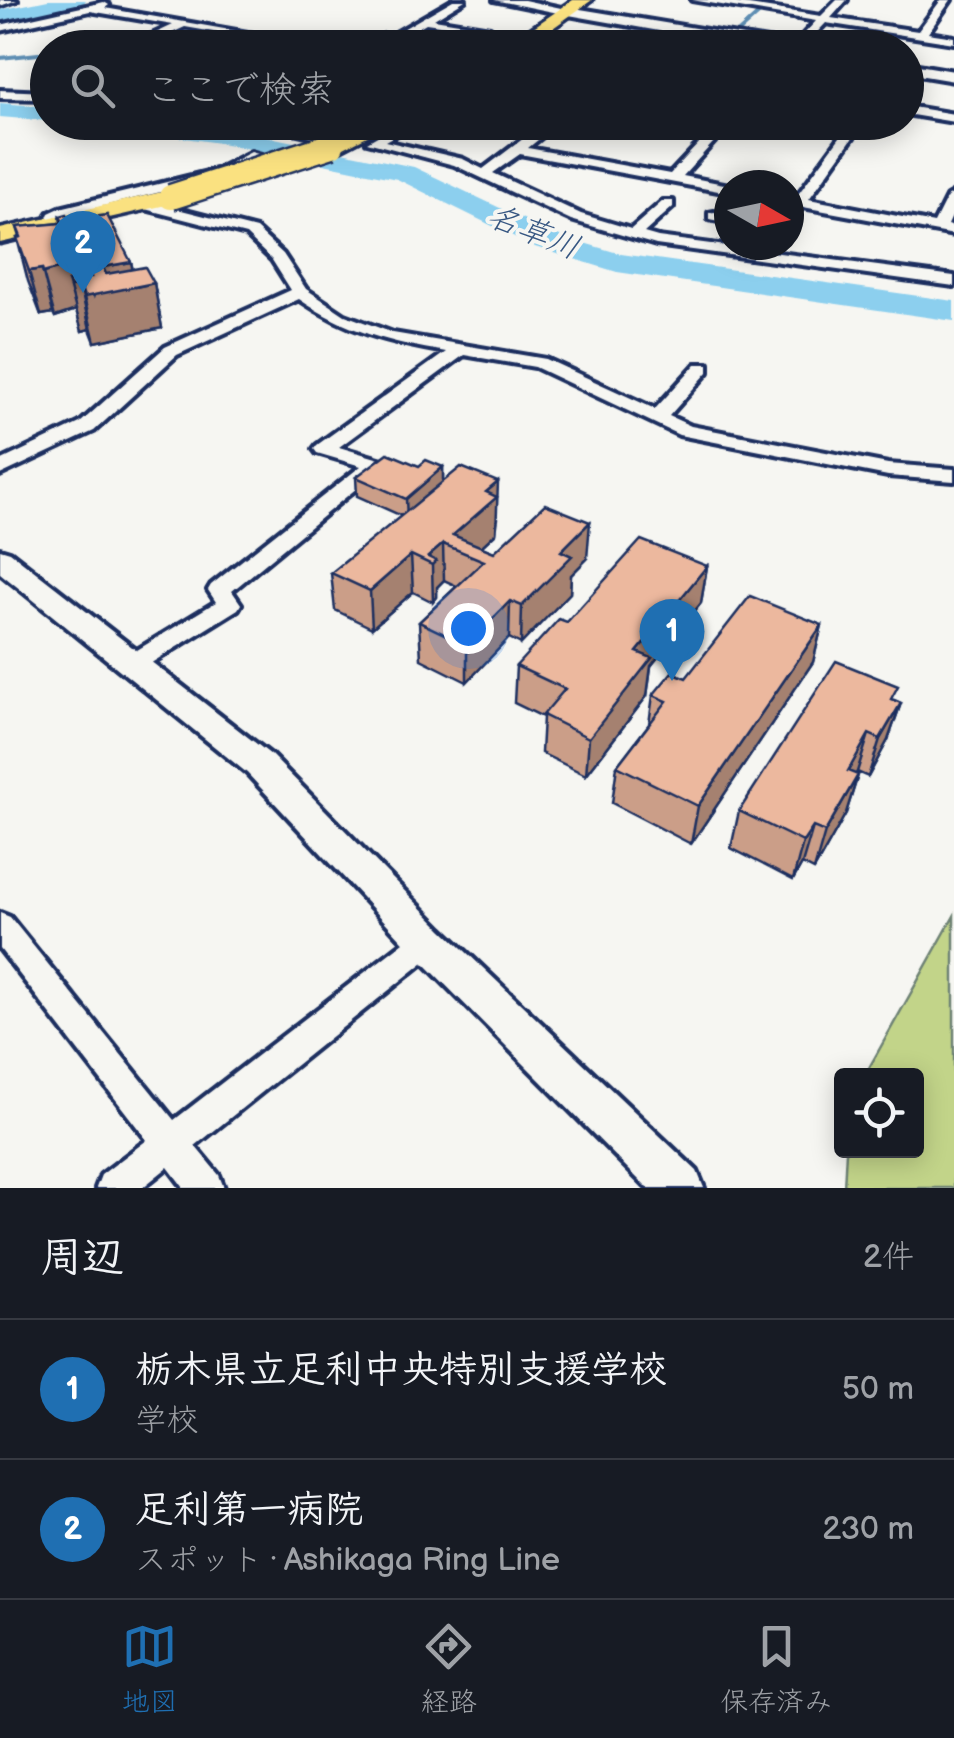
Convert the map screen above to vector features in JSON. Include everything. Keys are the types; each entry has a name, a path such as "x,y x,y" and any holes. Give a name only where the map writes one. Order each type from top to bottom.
{"main road":[{"path":"539,30 584,0"},
{"path":"568,11 680,30"},
{"path":"924,71 954,76"},
{"path":"0,236 142,204 343,140"}],"street":[{"path":"0,3 12,0"},
{"path":"0,28 124,0"},
{"path":"406,30 460,0"},
{"path":"500,0 568,11"},
{"path":"704,0 889,30"},
{"path":"814,30 842,0"},
{"path":"924,31 946,0"},
{"path":"89,8 220,30"},
{"path":"424,20 484,30"},
{"path":"170,30 184,24"},
{"path":"924,35 954,40"},
{"path":"22,94 30,91"},
{"path":"0,94 30,95"},
{"path":"924,113 954,118"},
{"path":"377,140 373,142 446,158 558,210 633,235 714,244"},
{"path":"484,174 532,140"},
{"path":"673,179 709,140"},
{"path":"804,190 844,140"},
{"path":"520,150 714,186"},
{"path":"51,225 54,216 65,212 170,192 256,156"},
{"path":"170,192 206,197 306,165"},
{"path":"804,204 946,230 954,197"},
{"path":"142,204 251,232 278,257 300,292 339,319 390,337 540,363 686,431 888,470 954,475"},
{"path":"633,235 668,204"},
{"path":"804,257 954,281"},
{"path":"0,469 87,427 171,351 300,292"},
{"path":"132,664 230,604 220,590 376,464 324,450 460,350"},
{"path":"656,419 702,368"},
{"path":"0,558 259,764 428,941 680,1188"},
{"path":"0,926 206,1188"},
{"path":"114,1188 428,941"}],"green space":[{"path":"954,916 954,1188 844,1188 846,1158 924,1158 924,1068 869,1068"}],"building":[{"path":"67,214 70,221 107,215 131,262 103,267 106,274 145,267 154,283 84,297 80,285 71,287 68,281 91,277 88,270 72,273 68,266 43,273 42,269 29,271 17,227 63,223 60,216"},
{"path":"388,453 419,466 426,460 443,467 406,499 356,477"},
{"path":"461,467 498,482 486,492 497,497 453,535 494,552 545,504 590,522 561,551 572,556 522,606 510,601 467,645 419,622 484,561 443,544 428,557 436,561 432,565 411,555 370,591 331,573"},
{"path":"641,540 707,566 637,652 652,658 589,738 543,715 565,689 516,666 559,619 567,622"},
{"path":"750,596 822,625 698,806 617,766 667,701 653,695 672,672 686,678"},
{"path":"836,661 898,686 891,699 901,703 880,739 869,734 848,771 858,775 825,832 813,827 803,842 739,811"}],"waterway":[{"path":"0,16 76,0"},
{"path":"741,30 774,0"},
{"path":"0,58 30,55"},
{"name":"名草川","path":"0,110 30,112"},
{"name":"名草川","path":"245,140 405,173 546,241 617,263 954,311"}],"place":[{"name":"足利第一病院","path":"83,293"},
{"name":"栃木県立足利中央特別支援学校","path":"672,681"}]}
